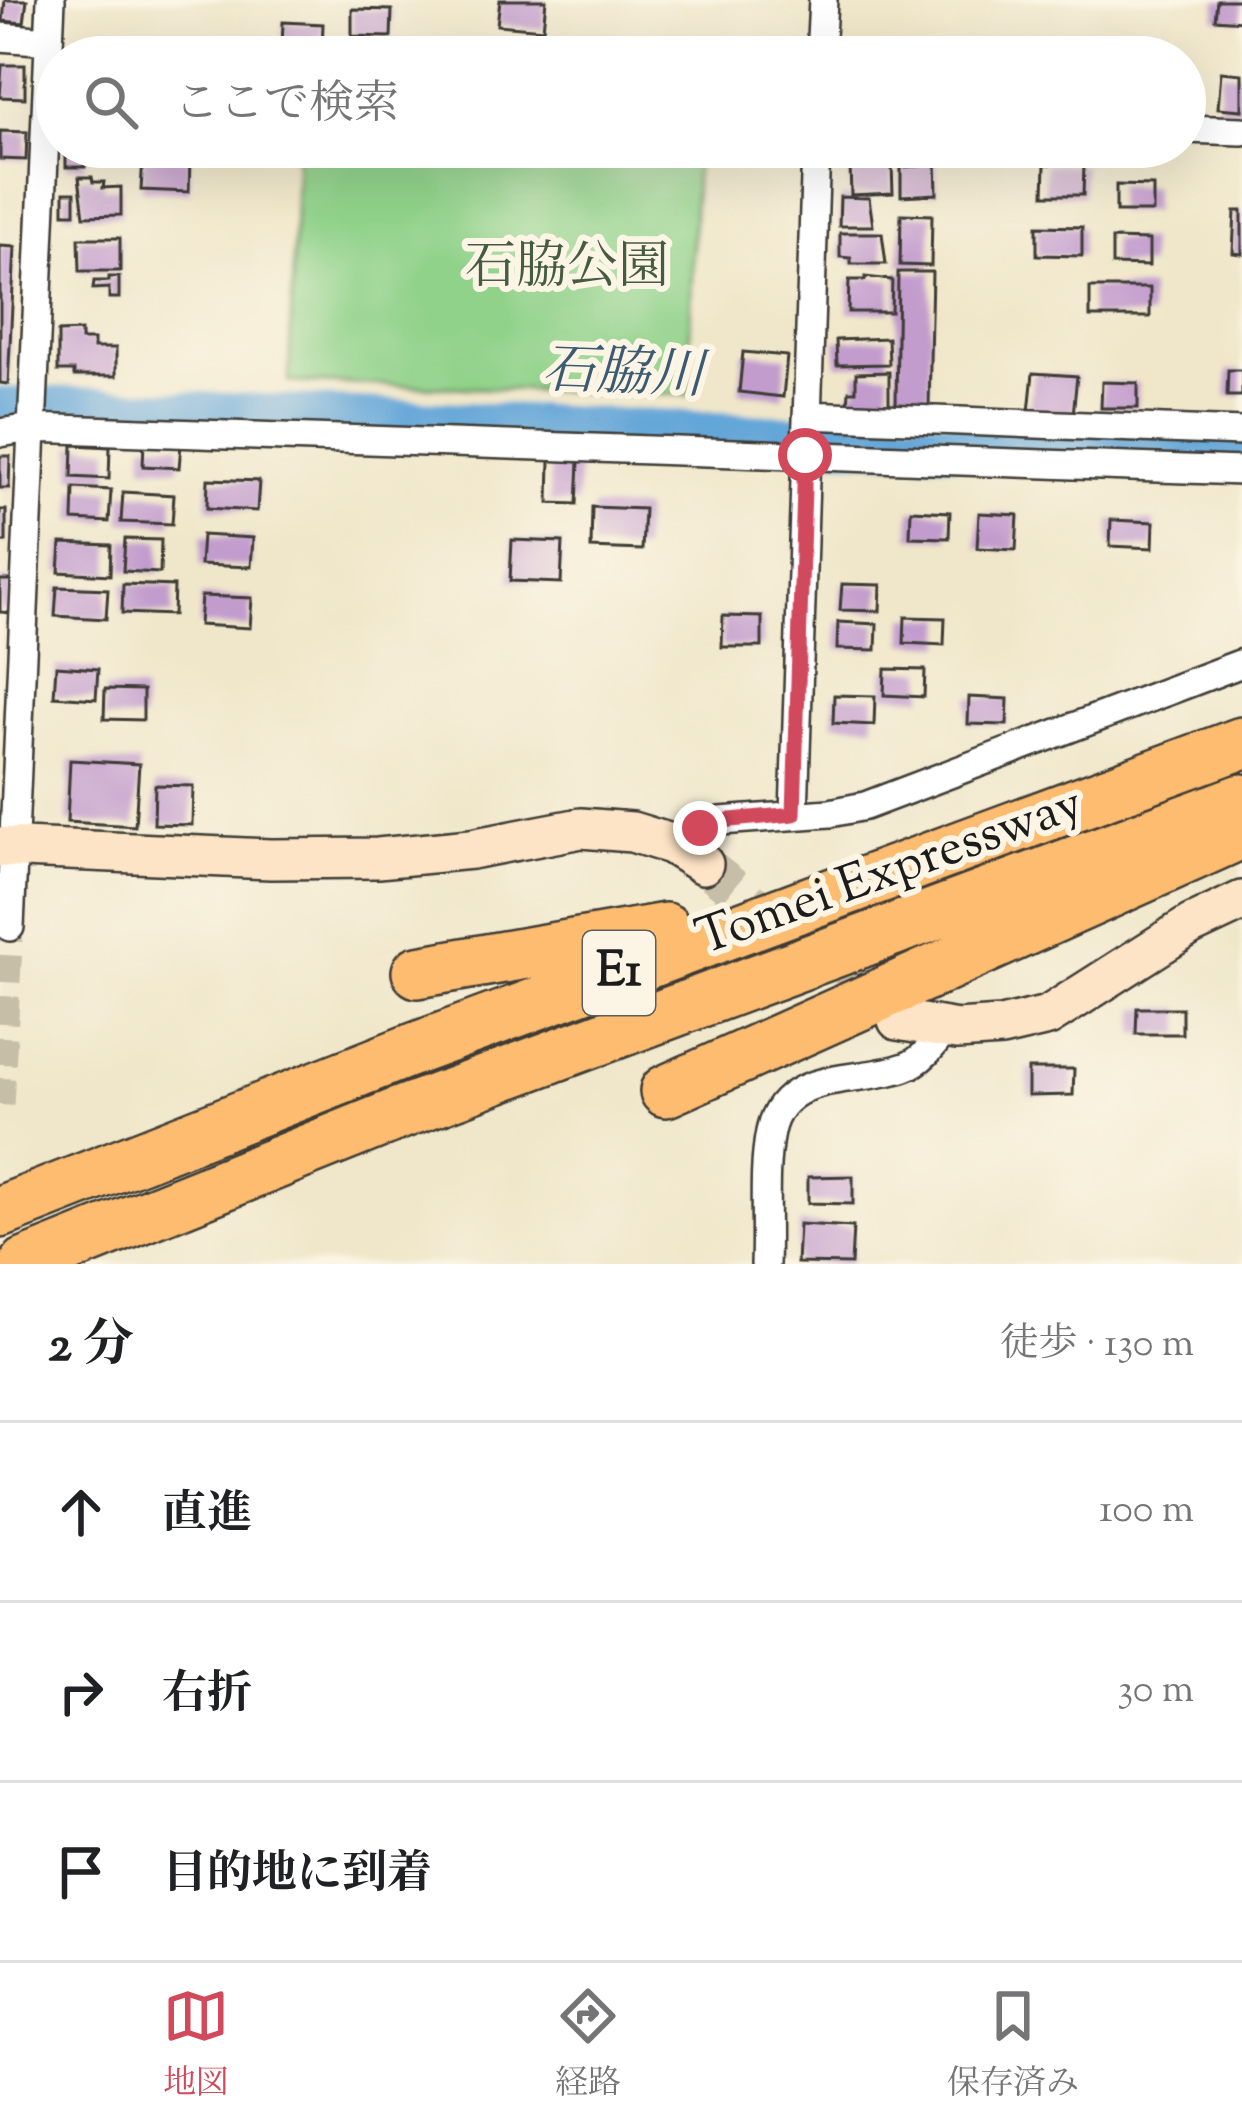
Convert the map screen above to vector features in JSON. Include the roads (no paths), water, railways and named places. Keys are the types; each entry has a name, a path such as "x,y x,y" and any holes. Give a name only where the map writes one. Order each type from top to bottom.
{"highway":[{"name":"Tomei Expressway","path":"0,1212 406,1052 1242,743"},
{"name":"Tomei Expressway","path":"26,1264 404,1112 1242,800"},
{"path":"666,1091 1242,833"},
{"path":"418,972 637,936 924,861"}],"street":[{"path":"50,36 51,0"},
{"path":"821,36 823,0"},
{"path":"0,37 36,40"},
{"path":"1206,130 1242,131"},
{"path":"10,927 7,848 48,168"},
{"path":"794,814 816,168"},
{"path":"0,433 32,413 805,455 1242,472"},
{"path":"807,415 1242,432"},
{"path":"7,848 271,859 378,858 471,849 581,828 632,832 687,854 720,821 865,806 1242,663"},
{"path":"898,1020 946,1030 1001,1028 1048,1016 1191,925 1242,901"},
{"path":"765,1264 770,1131 781,1105 802,1089 828,1081 905,1067 928,1052 946,1030"}],"waterway":[{"name":"石脇川","path":"0,410 1242,455"}],"tunnel":[{"path":"703,864 891,1014"},
{"path":"0,1105 10,927"}],"park label":[{"name":"石脇公園","path":"567,269"}]}
